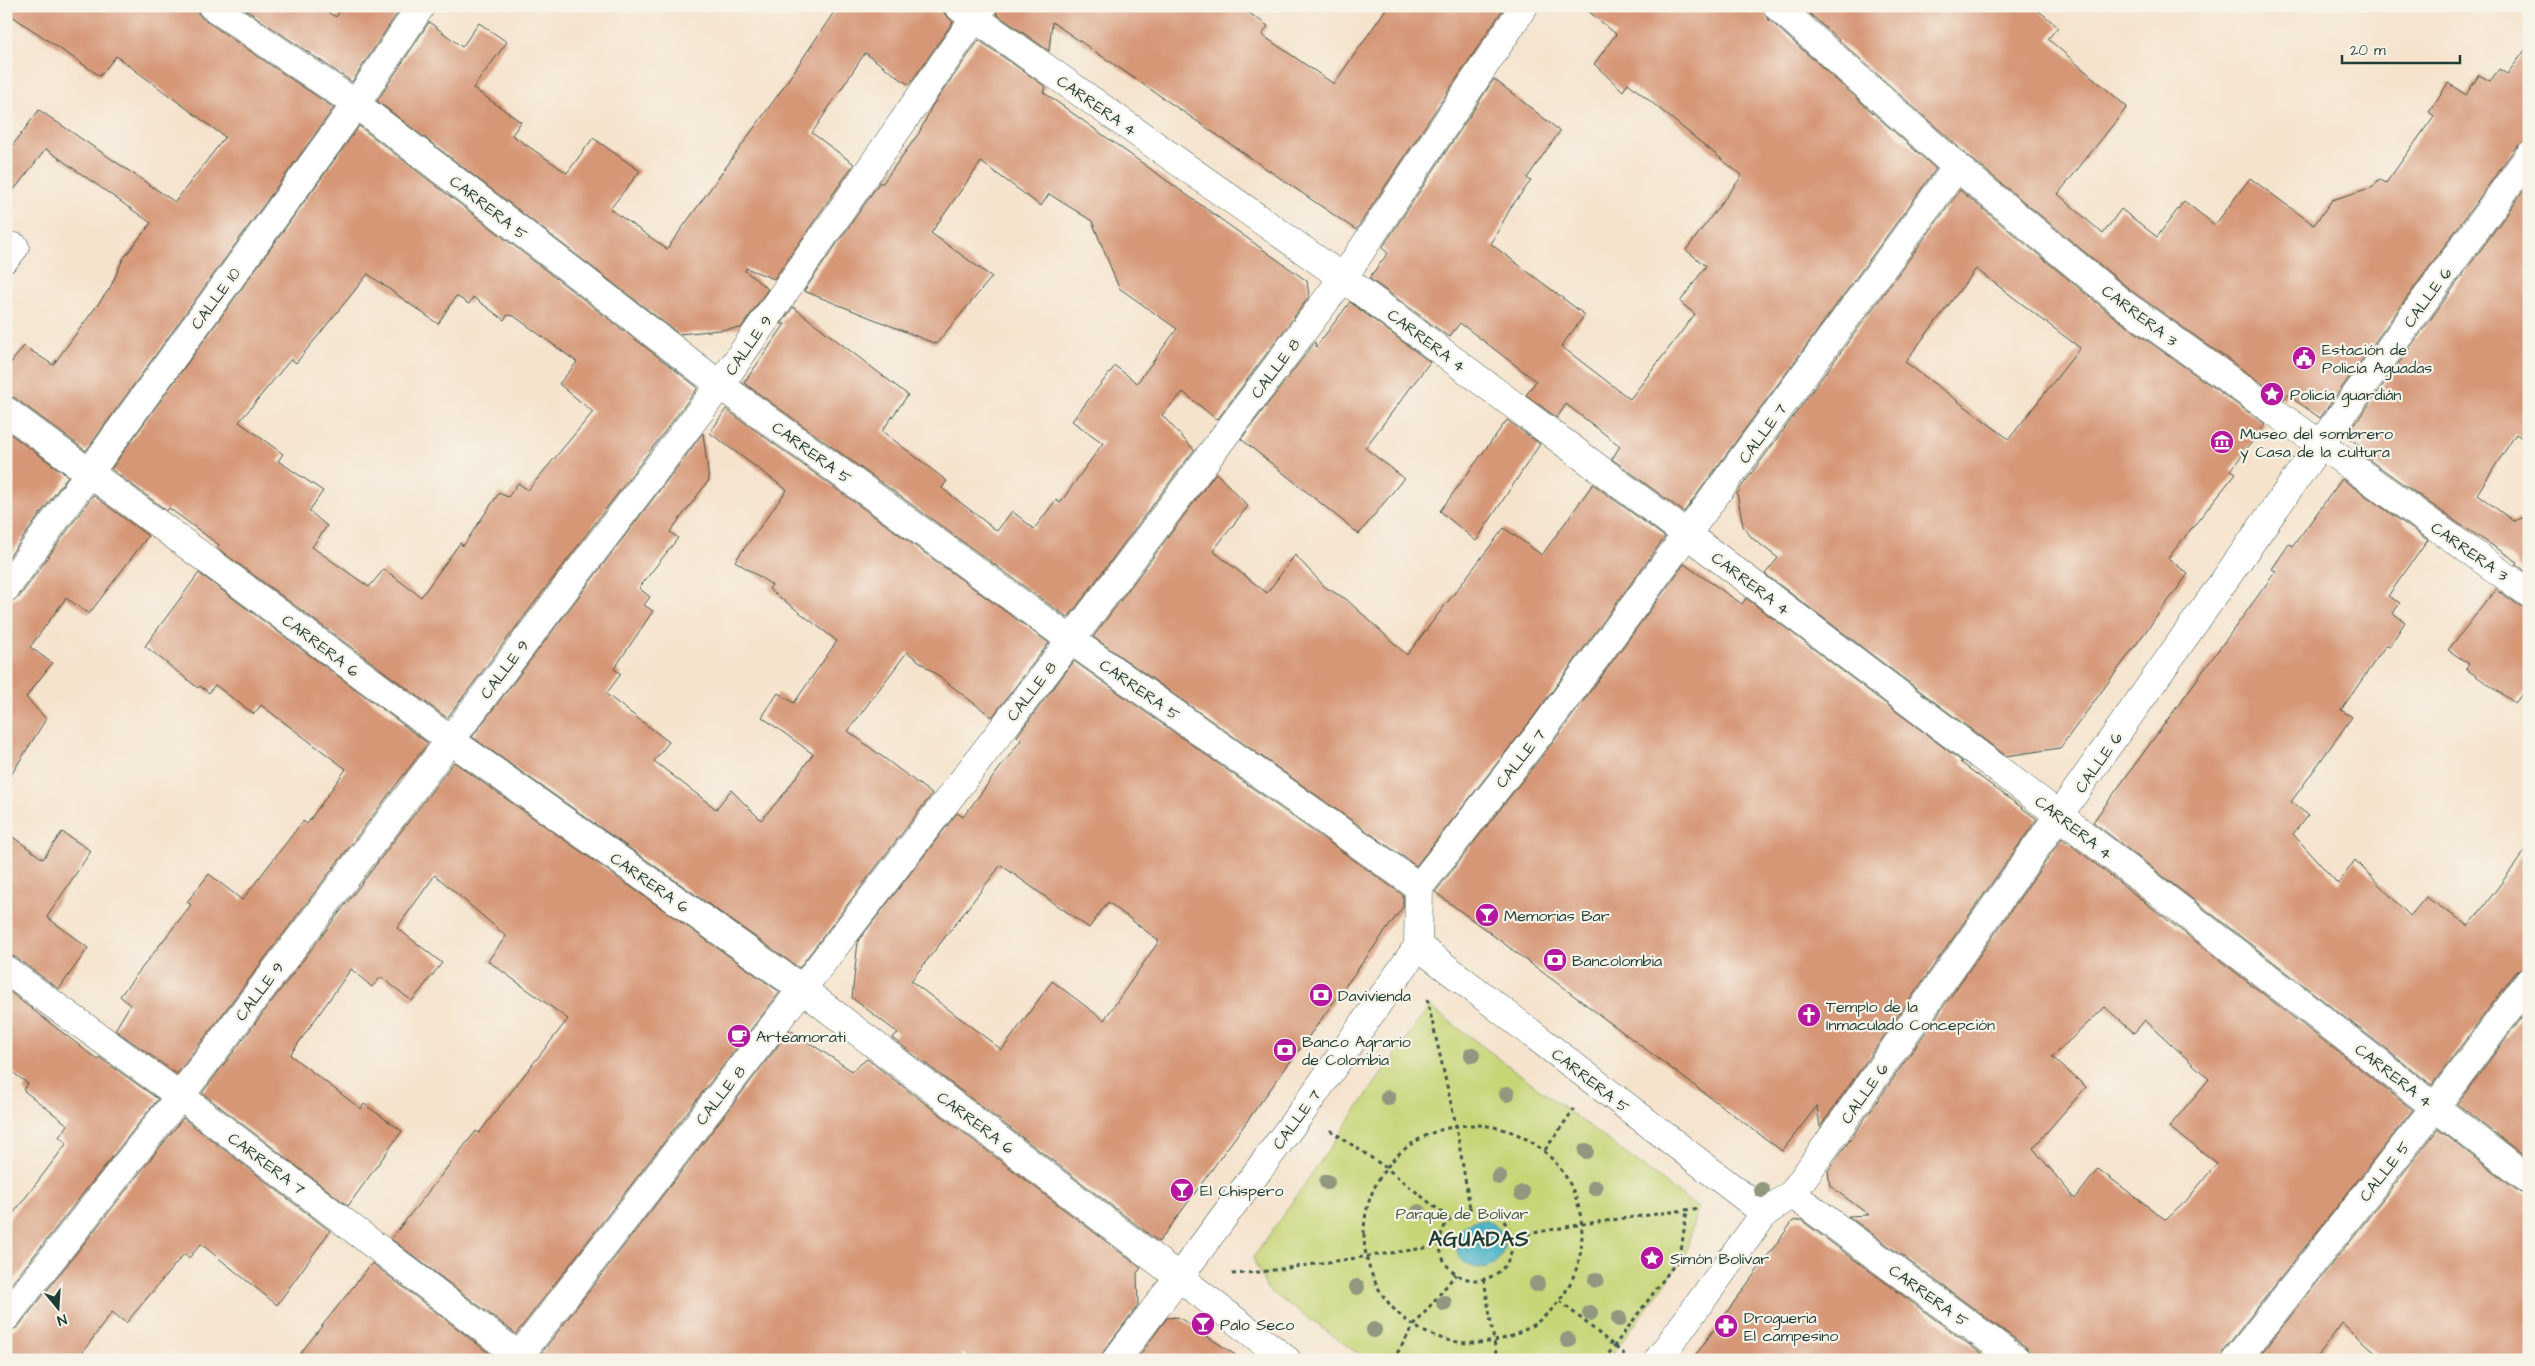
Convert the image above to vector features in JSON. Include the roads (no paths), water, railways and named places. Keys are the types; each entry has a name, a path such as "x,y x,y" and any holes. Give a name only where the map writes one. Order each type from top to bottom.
{"street":[{"name":"CARRERA 5","path":"212,6 356,104 720,385 1071,640 1419,887"},
{"name":"CALLE 10","path":"6,588 356,104 422,6"},
{"name":"CALLE 8","path":"519,1358 1071,640 1343,278 1524,6"},
{"name":"CARRERA 3","path":"1776,6 1957,166 2124,304 2319,446 2529,593"},
{"name":"CARRERA 4","path":"971,11 1343,278 1688,535 2060,816 2529,1180"},
{"name":"CALLE 9","path":"6,1317 180,1096 720,385 971,11"},
{"name":"CALLE 6","path":"1658,1360 1765,1214 1792,1194 2319,446 2529,156"},
{"name":"CALLE 7","path":"1419,887 1544,728 1688,535 1957,166"},
{"name":"CARRERA 6","path":"6,411 450,740 802,990 1288,1360"},
{"path":"1418,946 1419,887"},
{"name":"CARRERA 5","path":"1418,946 1765,1214"},
{"name":"CALLE 7","path":"1116,1360 1301,1113 1418,946"},
{"name":"CARRERA 7","path":"6,970 180,1096 519,1358"},
{"name":"CALLE 5","path":"2236,1360 2435,1107 2529,981"},
{"name":"CARRERA 5","path":"1792,1194 2017,1360"}],"water":[{"path":"1475,1220 1485,1220 1497,1227 1504,1239 1504,1249 1497,1261 1485,1268 1475,1268 1467,1264 1460,1257 1456,1249 1456,1239 1460,1231 1467,1224"}],"place":[{"name":"Estación de Policía Aguadas","path":"2304,358"},
{"name":"Policía guardián","path":"2272,394"},
{"name":"Museo del sombrero y Casa de la cultura","path":"2222,442"},
{"name":"Memorias Bar","path":"1487,915"},
{"name":"Bancolombia","path":"1555,960"},
{"name":"Davivienda","path":"1321,995"},
{"name":"Templo de la Inmaculado Concepción","path":"1809,1015"},
{"name":"Arteamorati","path":"739,1036"},
{"name":"Banco Agrario de Colombia","path":"1285,1050"},
{"name":"El Chispero","path":"1182,1190"},
{"name":"Simón Bolívar","path":"1652,1258"},
{"name":"Palo Seco","path":"1203,1324"},
{"name":"Drogueria El campesino","path":"1726,1326"}],"district":[{"name":"AGUADAS","path":"1479,1239"}],"park label":[{"name":"Parque de Bolívar","path":"1462,1213"}]}
